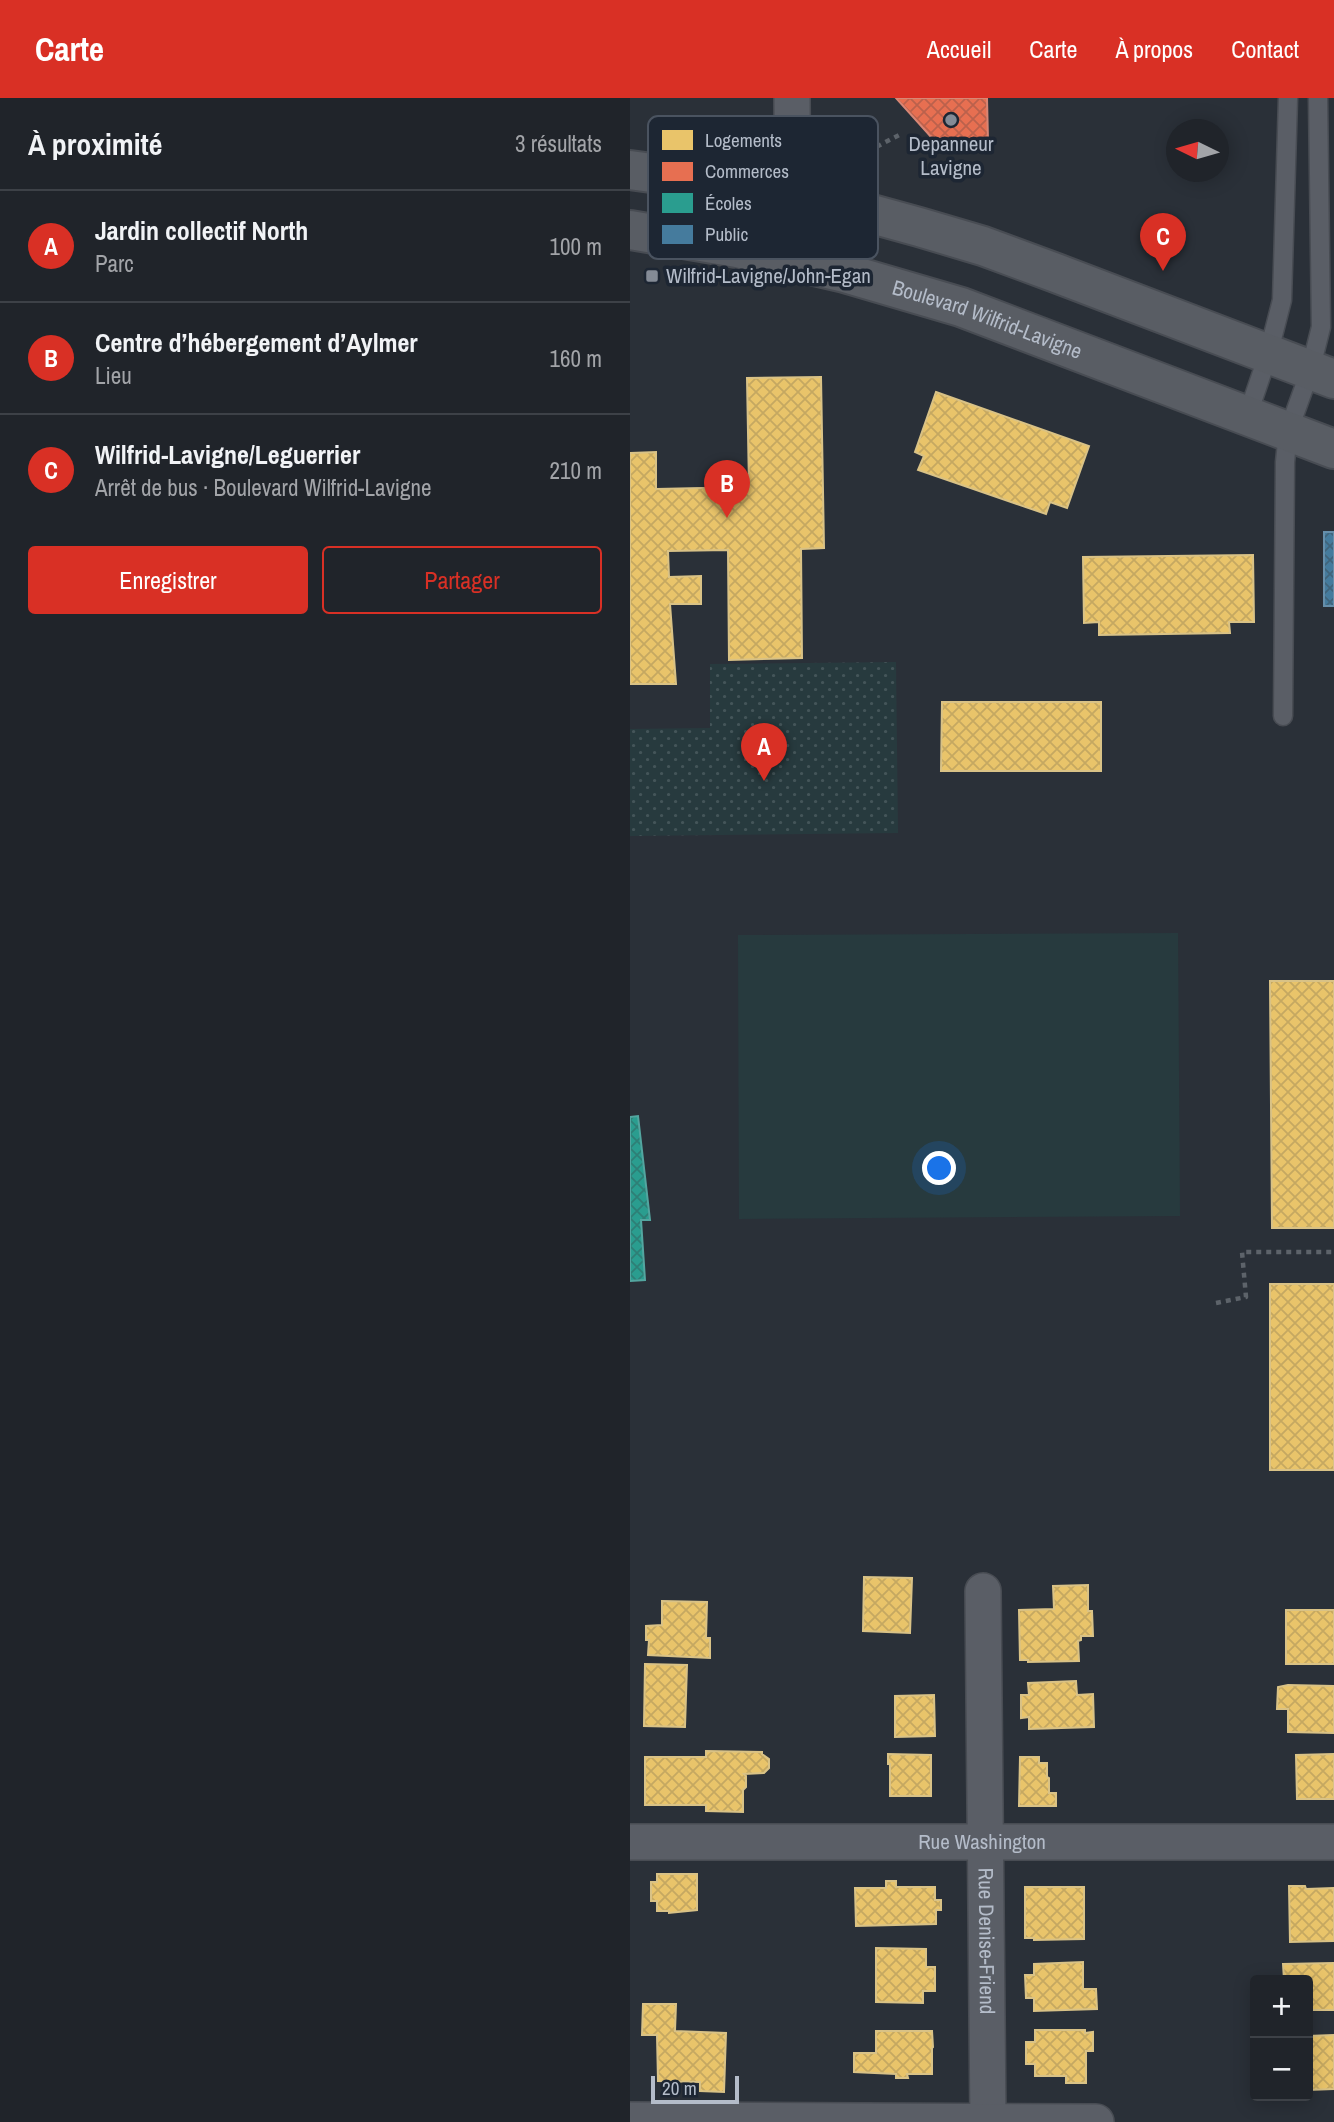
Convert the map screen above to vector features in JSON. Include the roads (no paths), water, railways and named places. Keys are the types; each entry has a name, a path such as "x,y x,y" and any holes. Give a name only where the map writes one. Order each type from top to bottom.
{"main road":[{"path":"630,170 648,171"},
{"path":"878,211 919,227 983,246 1322,375"},
{"name":"Boulevard Wilfrid-Lavigne","path":"630,230 648,233"},
{"name":"Boulevard Wilfrid-Lavigne","path":"784,259 845,273 961,307 1334,449"}],"street":[{"path":"792,98 795,116"},
{"name":"Rue Denise-Friend","path":"983,1591 988,2121"},
{"name":"Rue Washington","path":"630,1842 1334,1842"},
{"path":"630,2120 1096,2122"}],"lane":[{"path":"1247,417 1268,355 1282,300 1288,98"},
{"path":"1283,716 1285,462 1288,432 1322,375 1318,98"}],"place":[{"name":"Depanneur Lavigne","path":"951,120"},
{"name":"Wilfrid-Lavigne/Leguerrier","path":"1163,271"},
{"name":"Wilfrid-Lavigne/John-Egan","path":"652,276"},
{"name":"Centre d’hébergement d’Aylmer","path":"727,518"},
{"name":"Jardin collectif North","path":"764,781"}]}
